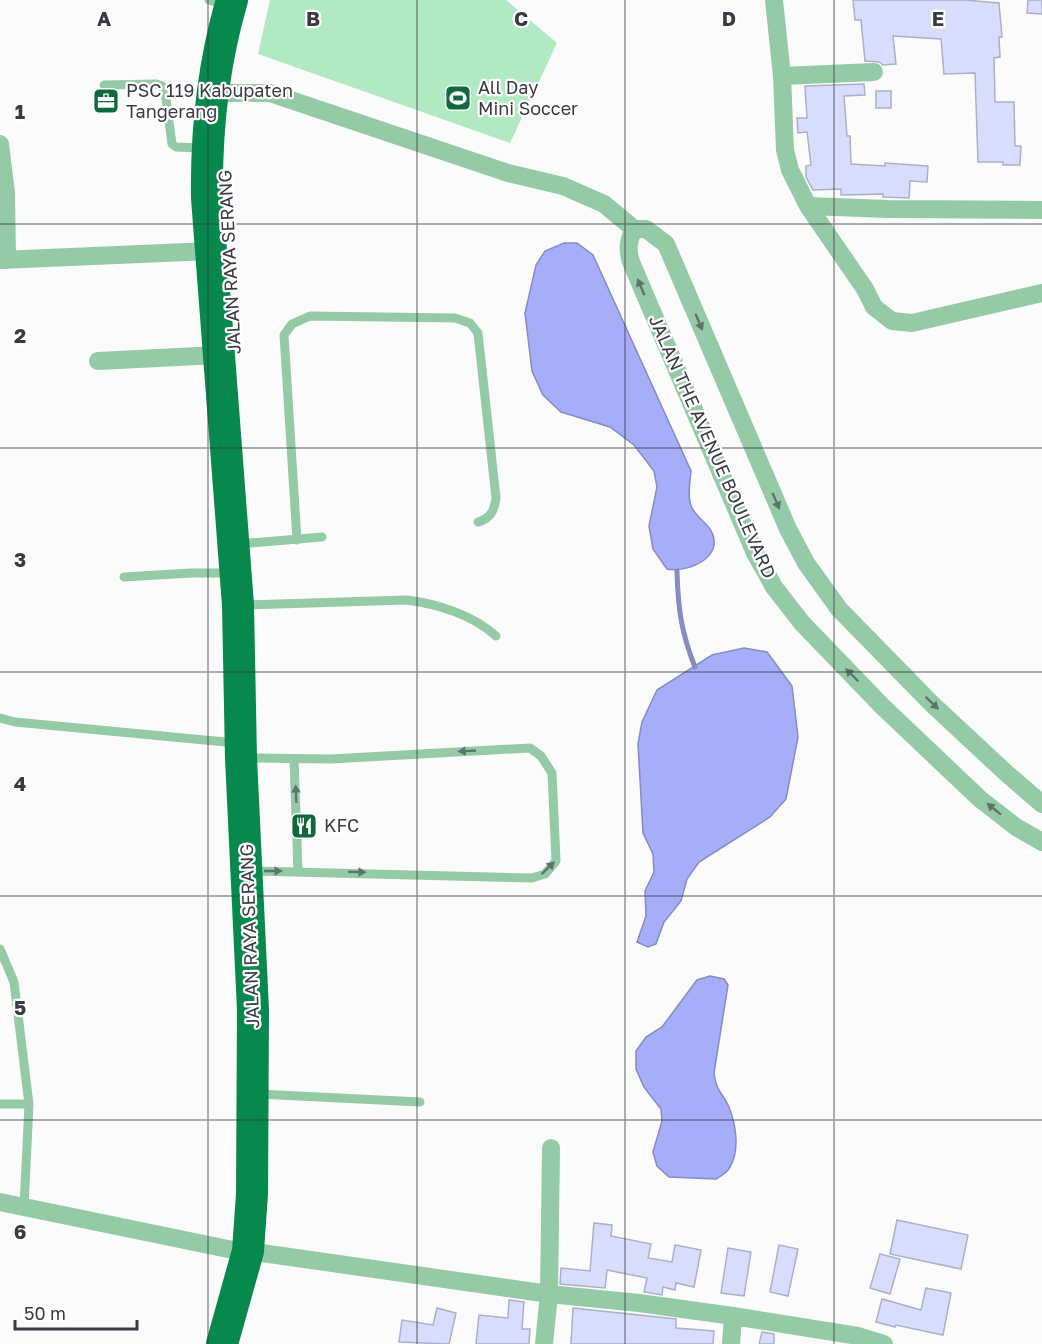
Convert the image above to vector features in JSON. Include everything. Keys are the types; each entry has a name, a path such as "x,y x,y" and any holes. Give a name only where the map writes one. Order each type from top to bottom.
{"highway":[{"name":"JALAN RAYA SERANG","path":"230,2 219,47 219,92 243,473 234,548"},
{"name":"JALAN RAYA SERANG","path":"219,92 206,148 210,250 238,605 241,750 253,1010 253,1096 245,1134 240,1250"},
{"path":"211,1344 240,1250"},
{"path":"222,1344 240,1250"}],"street":[{"path":"774,0 782,76 786,150 790,170 808,206 865,289 874,307 892,321 912,323 1042,293"},
{"path":"782,76 874,72"},
{"name":"JALAN THE AVENUE BOULEVARD","path":"219,92 270,93 508,173 563,186 604,204 634,229 646,229 666,244 788,529 806,563 839,609 933,704 1039,802"},
{"path":"0,144 6,193 4,260 210,250"},
{"path":"808,206 1042,210"},
{"name":"JALAN THE AVENUE BOULEVARD","path":"634,229 628,241 631,262 755,553 774,587 802,623 935,758 1016,827 1042,842"},
{"path":"98,361 218,355"},
{"path":"1016,827 1039,802"},
{"path":"544,1344 549,1294 551,1148"},
{"path":"0,1202 240,1250 549,1294 733,1316 858,1336 884,1344"},
{"path":"731,1344 733,1316"}],"lane":[{"path":"104,85 156,84 162,86 165,92 172,144 176,147 206,148"},
{"path":"297,540 284,335 292,324 310,316 456,318 471,323 478,333 496,498 495,510 489,519 478,522"},
{"path":"124,577 199,573 234,548 322,537"},
{"path":"238,605 407,600 431,603 485,626 496,636"},
{"path":"0,718 15,722 241,750 294,759 530,748 541,756 552,773 555,861 545,874 532,878 248,871"},
{"path":"294,759 298,871"},
{"path":"0,949 14,982 29,1104 24,1207"},
{"path":"253,1096 420,1102"},
{"path":"0,1104 29,1104"}],"green space":[{"name":"All Day Mini Soccer","path":"270,0 506,0 557,43 510,143 258,54"}],"water":[{"path":"564,243 577,243 593,255 691,471 690,504 710,529 714,539 709,555 694,565 676,570 667,569 653,549 649,526 657,487 654,471 634,445 610,427 561,412 543,395 532,371 525,313 536,265 545,251"},
{"path":"744,648 767,652 792,686 798,737 786,799 770,817 699,862 687,879 681,901 664,922 656,944 648,947 637,942 646,916 645,891 654,872 653,854 643,833 638,744 642,722 657,690 712,655"},
{"path":"710,976 724,979 728,985 714,1073 716,1084 729,1107 734,1122 735,1153 729,1169 716,1179 669,1177 657,1166 653,1152 662,1121 661,1109 644,1087 636,1069 636,1051 646,1037 662,1027 697,980"}],"building":[{"path":"853,0 965,0 999,3 1002,37 999,37 1000,57 994,58 995,102 1014,102 1015,146 1021,146 1020,165 978,162 975,73 944,74 941,39 893,36 896,64 883,65 879,62 865,61 861,20 855,20"},
{"path":"1028,0 1042,0 1042,14 1027,13"},
{"path":"864,84 865,95 844,96 847,136 850,136 851,164 885,166 885,163 928,166 927,182 910,181 909,198 883,197 883,194 841,195 841,189 813,190 806,177 806,166 811,165 807,132 798,133 797,118 807,118 805,86"},
{"path":"876,91 891,91 891,108 876,108"},
{"path":"897,1220 968,1235 961,1269 890,1254"},
{"path":"594,1223 612,1225 611,1236 651,1244 648,1258 672,1262 675,1245 701,1250 694,1287 676,1283 675,1290 663,1287 662,1295 644,1292 647,1278 607,1270 605,1288 560,1284 561,1268 590,1271"},
{"path":"779,1245 798,1249 788,1296 770,1292"},
{"path":"728,1248 751,1252 744,1296 721,1293"},
{"path":"880,1254 900,1259 890,1294 870,1288"},
{"path":"926,1288 951,1293 943,1335 876,1322 882,1299 921,1310"},
{"path":"509,1300 524,1302 522,1329 530,1329 529,1344 476,1344 479,1315 508,1318"},
{"path":"437,1308 456,1313 449,1344 399,1342 402,1320 433,1325"},
{"path":"573,1308 676,1319 676,1328 714,1331 713,1344 571,1344"},
{"path":"762,1332 774,1334 774,1344 759,1344"}],"waterway":[{"path":"677,571 681,620 695,667"}],"place":[{"name":"All Day Mini Soccer","path":"458,98"},
{"name":"PSC 119 Kabupaten Tangerang","path":"106,101"},
{"name":"KFC","path":"304,826"}]}
